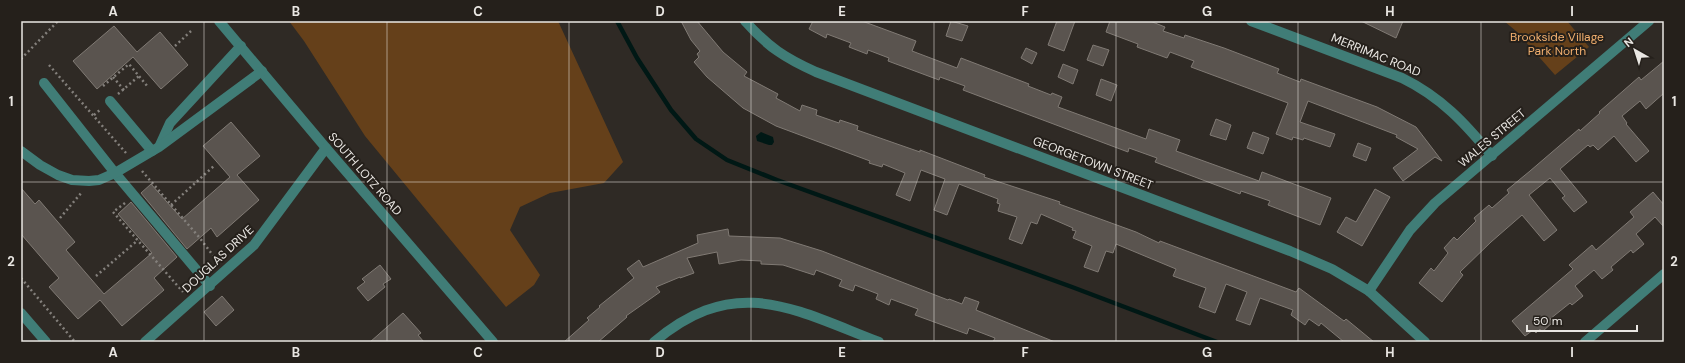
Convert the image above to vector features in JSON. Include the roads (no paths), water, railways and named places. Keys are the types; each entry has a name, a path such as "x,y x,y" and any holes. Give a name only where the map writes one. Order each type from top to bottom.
{"street":[{"name":"SOUTH LOTZ ROAD","path":"219,21 493,342"},
{"name":"GEORGETOWN STREET","path":"745,21 778,53 816,72 1290,251 1332,269 1369,291 1425,342"},
{"name":"MERRIMAC ROAD","path":"1252,21 1417,85 1452,111 1492,156"},
{"name":"WALES STREET","path":"1369,291 1418,220 1649,21"},
{"path":"156,149 170,123 241,46"},
{"path":"21,151 40,166 58,175 72,180 99,180 115,173 156,149 262,71"},
{"path":"44,83 115,173 210,286"},
{"path":"110,101 156,149"},
{"name":"DOUGLAS DRIVE","path":"145,342 210,286 254,245 326,148"},
{"path":"1585,342 1664,274"},
{"path":"654,342 670,328 704,310 719,306 748,302 762,302 786,307 879,342"},
{"path":"21,313 46,342"}],"water":[{"path":"761,132 773,137 774,142 772,145 757,141 756,136"}],"waterway":[{"path":"617,21 637,58 671,110 696,139 727,160 777,180 1072,287 1217,342"}],"park label":[{"name":"Brookside Village Park North","path":"1557,44"}]}
